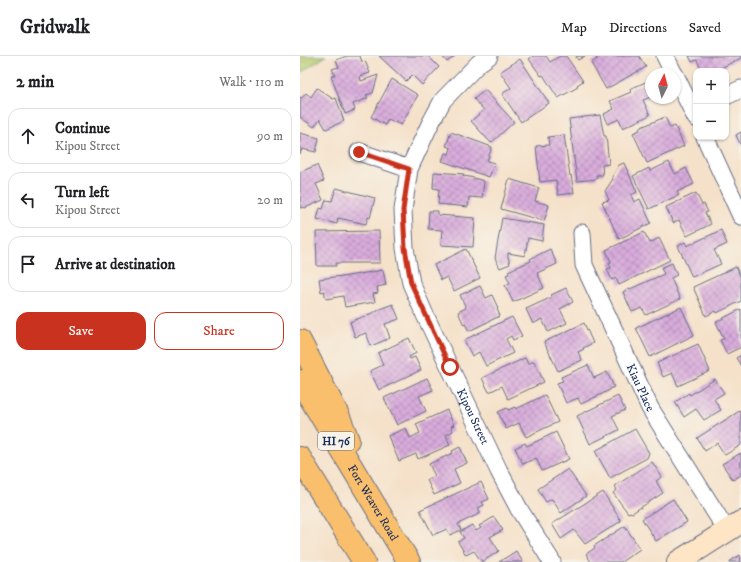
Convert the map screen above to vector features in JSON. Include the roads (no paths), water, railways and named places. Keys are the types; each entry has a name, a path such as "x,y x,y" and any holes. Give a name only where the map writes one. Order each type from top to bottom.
{"highway":[{"path":"300,341 339,417 371,500"},
{"name":"Fort Weaver Road","path":"300,381 409,562"},
{"path":"300,458 364,562"},
{"path":"300,468 324,496"}],"street":[{"name":"Kipou Street","path":"489,56 479,63 444,100 430,124 409,169 403,210 405,248 411,283 425,314 499,471 518,508 552,562"},
{"path":"666,56 672,68"},
{"path":"681,86 693,109"},
{"path":"729,95 741,89"},
{"path":"706,140 741,216"},
{"path":"359,152 409,169"},
{"name":"Kiau Place","path":"582,233 584,265 650,408 734,527"},
{"path":"678,562 734,527"}]}
